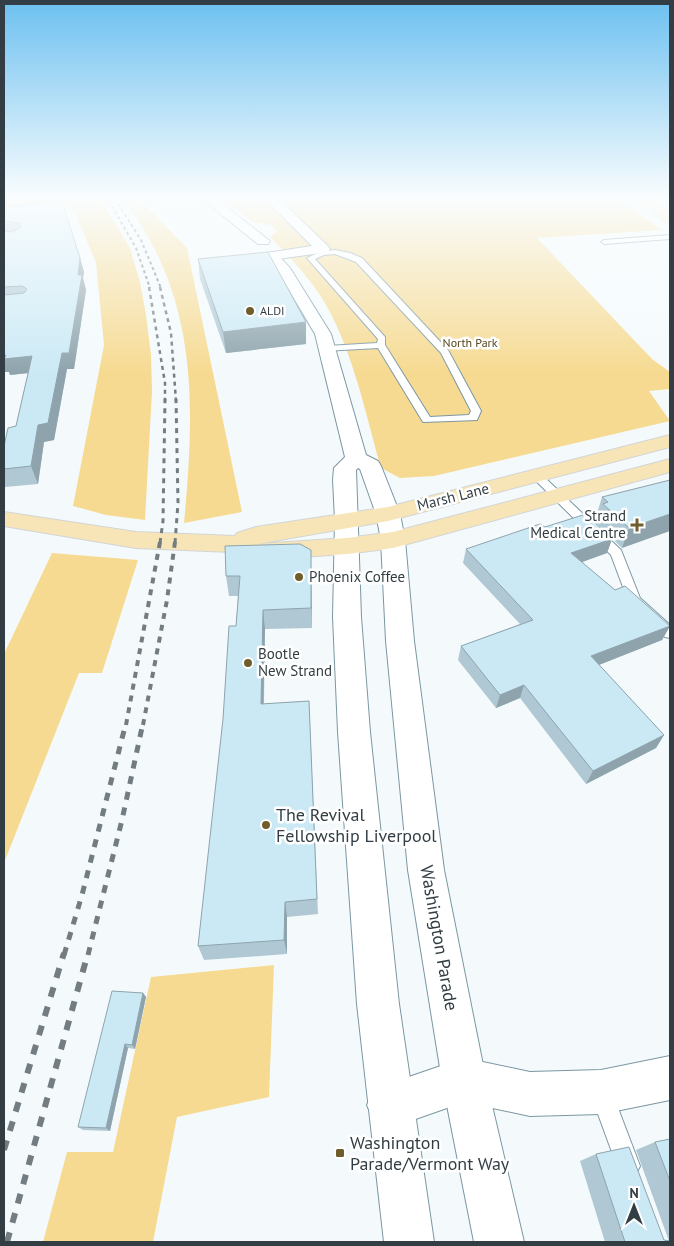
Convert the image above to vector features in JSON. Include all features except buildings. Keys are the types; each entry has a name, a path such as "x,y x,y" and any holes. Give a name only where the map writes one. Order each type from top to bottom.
{"main road":[{"name":"Marsh Lane","path":"4,519 136,540 234,544 254,552 347,533 388,514 670,441"},
{"name":"Marsh Lane","path":"347,533 393,540 670,465"}],"street":[{"path":"275,257 286,271 323,334 356,458 346,468 344,480 347,533 347,617 354,732 378,1004 409,1242"},
{"name":"Washington Parade","path":"356,458 370,466 388,514 393,540 400,641 426,870 464,1080 499,1242"},
{"path":"390,1105 464,1080 530,1094 601,1092 670,1078"}],"lane":[{"path":"312,257 311,258 382,339 381,345 427,420 473,418 476,411 445,352 359,260 354,257"},
{"path":"327,349 381,345"},
{"path":"538,476 617,553 634,600 670,633"},
{"path":"601,1092 636,1189"}],"green space":[{"path":"94,257 133,257 140,282 151,355 152,391 145,520 106,515 73,506 104,345 96,262"},
{"path":"158,257 189,257 242,512 184,523 188,480 190,395 186,354 179,314"},
{"name":"North Park","path":"289,257 555,257 652,359 670,372 670,389 649,391 670,421 434,476 400,478 381,468 363,402 341,335 320,295"},
{"path":"52,553 138,560 102,673 79,673 4,863 4,654"},
{"path":"274,965 269,1097 177,1117 153,1242 43,1242 67,1152 113,1152 151,977"}],"railway":[{"path":"139,257 150,288"},
{"path":"148,257 161,288"},
{"path":"149,287 165,383 165,399"},
{"path":"160,287 171,333 176,401"},
{"path":"160,543 163,521 165,399"},
{"path":"175,543 178,503 176,399"},
{"path":"126,725 160,542"},
{"path":"143,725 167,600 175,542"},
{"path":"64,955 82,895 126,723"},
{"path":"88,955 122,820 143,723"},
{"path":"4,1150 64,953"},
{"path":"7,1242 88,953"}],"place":[{"name":"ALDI","path":"250,311"},
{"name":"Strand Medical Centre","path":"637,525"},
{"name":"Phoenix Coffee","path":"299,577"},
{"name":"Bootle New Strand","path":"248,663"},
{"name":"The Revival Fellowship Liverpool","path":"266,825"},
{"name":"Washington Parade/Vermont Way","path":"340,1153"}]}
